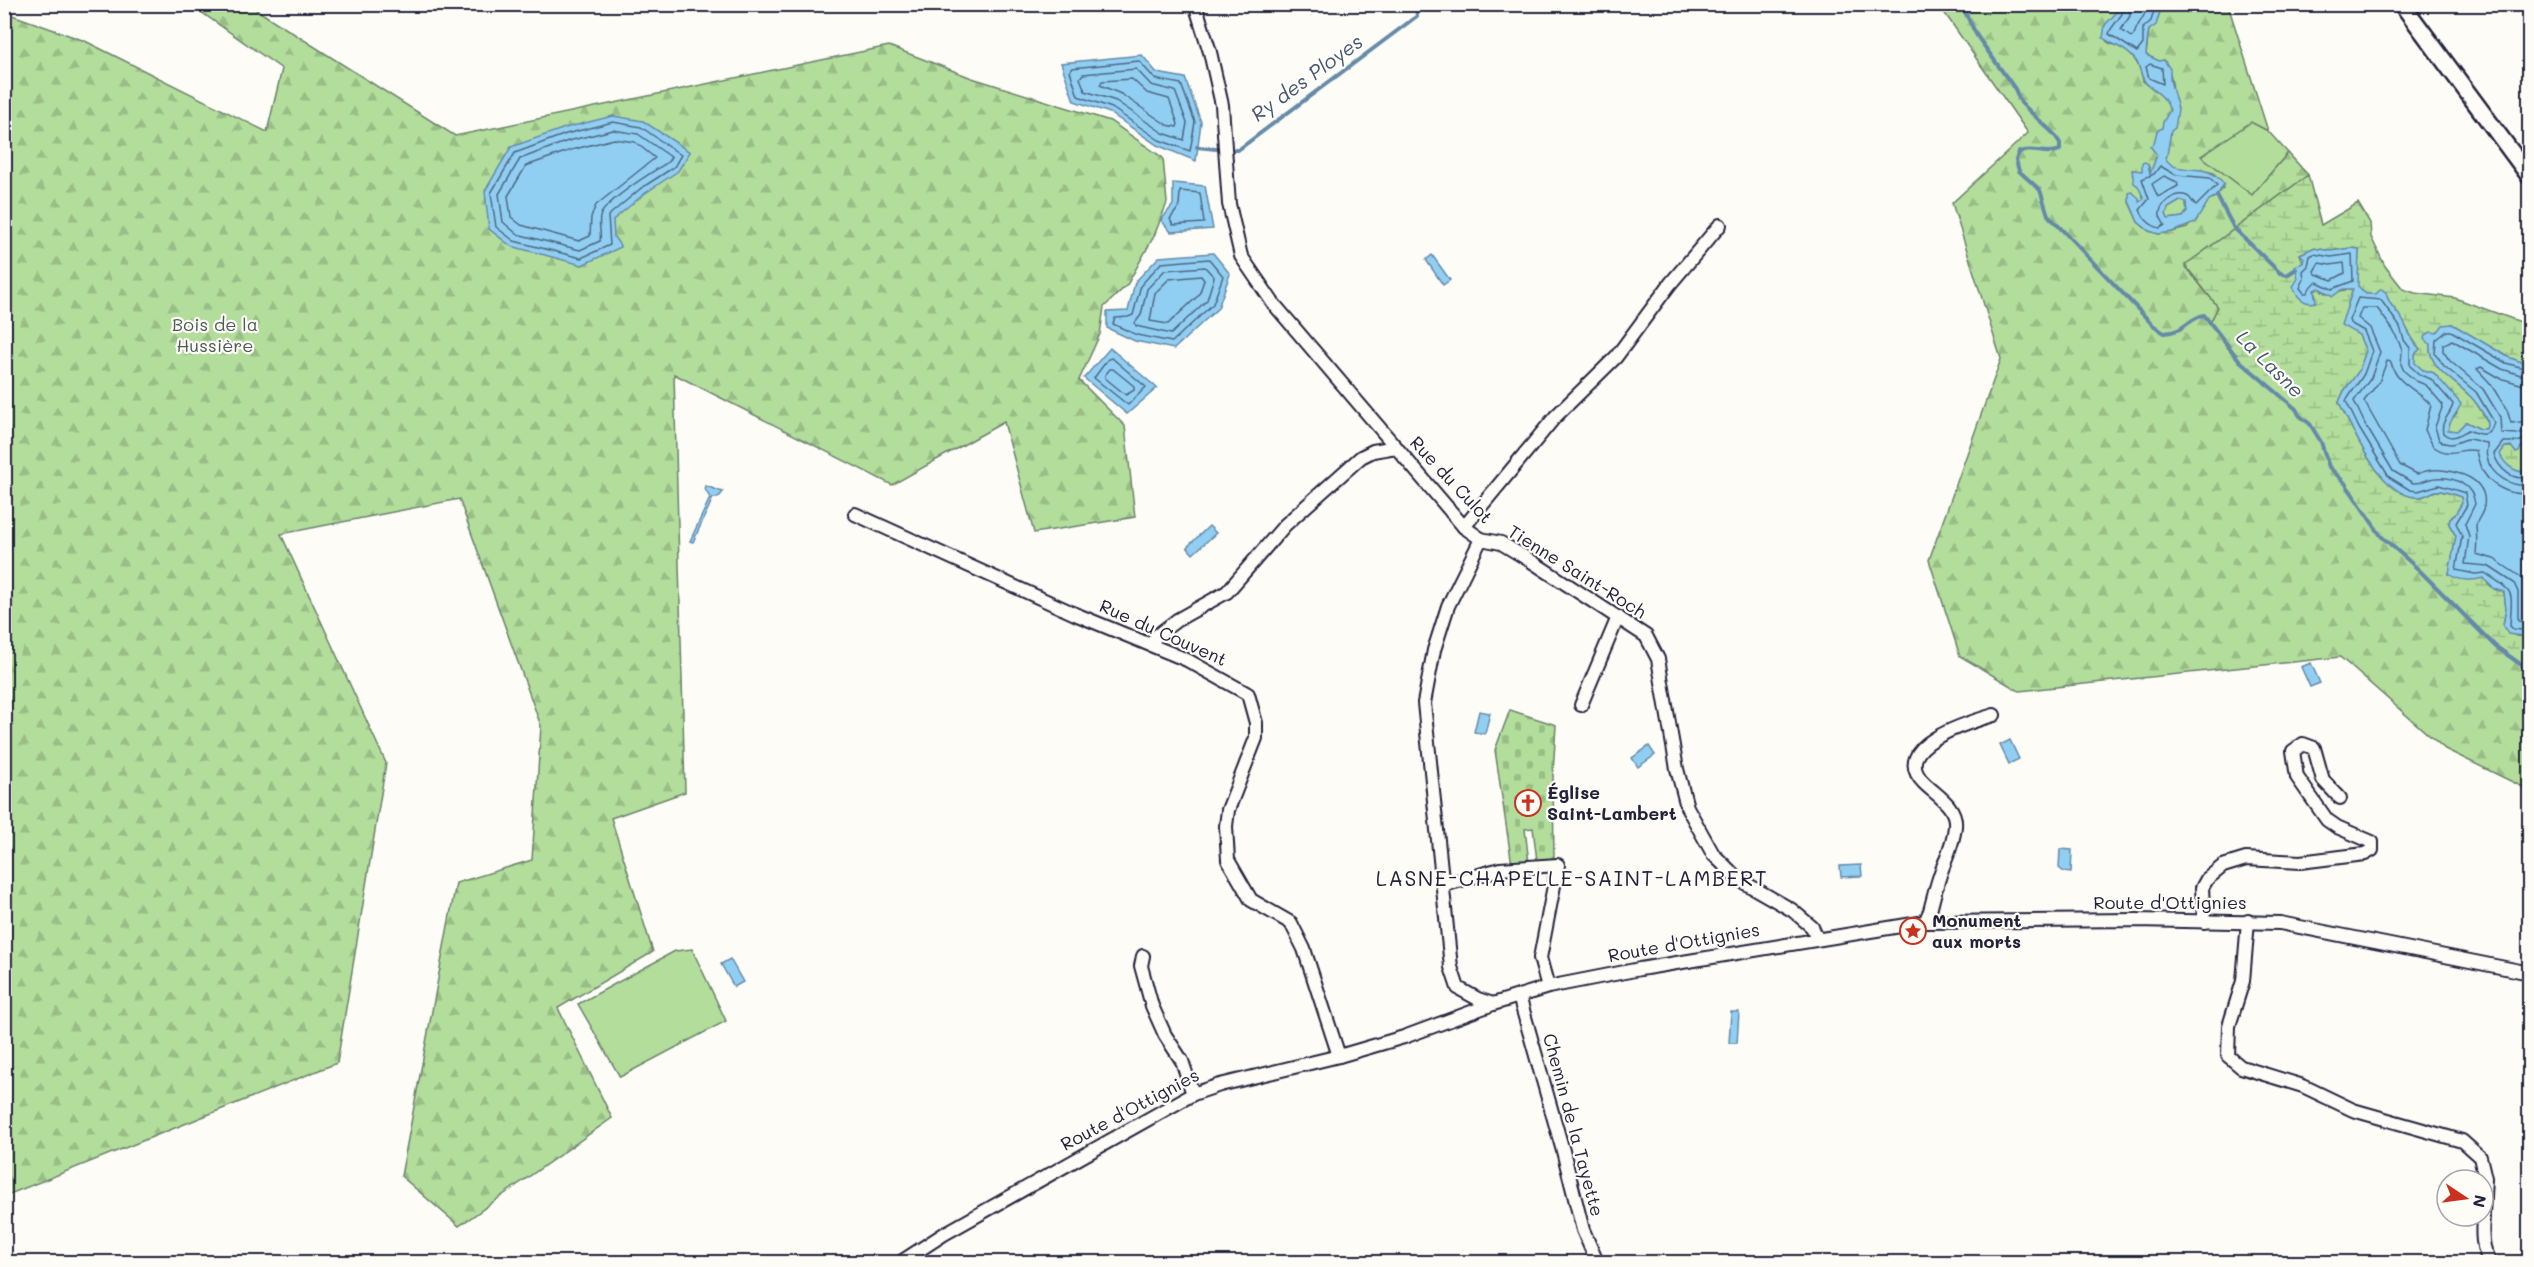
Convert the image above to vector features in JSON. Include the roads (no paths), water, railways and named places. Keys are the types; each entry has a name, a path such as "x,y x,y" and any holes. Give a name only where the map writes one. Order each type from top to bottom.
{"street":[{"name":"Rue du Culot","path":"1195,4 1210,52 1222,105 1229,204 1241,256 1273,303 1464,527 1481,539 1448,606 1434,650 1424,703 1444,885 1448,945 1463,1003 1462,1016"},
{"path":"2403,4 2529,177"},
{"path":"1464,527 1555,417 1616,357 1670,284 1720,225"},
{"path":"1151,645 1156,636 1177,620 1227,592 1285,525 1361,457 1396,447"},
{"name":"Rue du Couvent","path":"855,514 1074,614 1187,660 1248,694 1256,723 1256,738 1228,810 1226,826 1228,860 1251,900 1291,923 1304,949 1339,1056"},
{"name":"Tienne Saint-Roch","path":"1481,539 1501,543 1569,584 1646,636 1658,659 1675,760 1687,807 1717,861 1738,879 1792,910 1812,927 1817,938"},
{"path":"1581,705 1618,618"},
{"path":"1925,922 1956,825 1949,805 1922,781 1914,763 1916,756 1921,747 1964,724 1995,715"},
{"path":"2204,922 2202,888 2206,879 2223,866 2246,859 2300,862 2365,854 2372,850 2372,842 2337,827 2317,809 2297,777 2293,751 2303,744 2314,748 2323,780 2340,798"},
{"path":"1444,885 1500,868 1558,865 1540,958 1548,987"},
{"name":"Route d'Ottignies","path":"901,1263 944,1234 1193,1094 1404,1037 1493,1004 1548,987 1640,969 1925,922 2136,920 2248,921 2292,925 2529,973"},
{"path":"2248,921 2243,981 2229,1026 2228,1056 2241,1067 2303,1086 2353,1110 2462,1141 2480,1157 2483,1168"},
{"path":"1143,956 1141,966 1152,1006 1165,1035 1182,1061 1193,1094"},
{"path":"1458,988 1493,1004"},
{"name":"Chemin de la Tayette","path":"1519,996 1563,1150 1583,1230 1597,1263"},
{"path":"2482,1228 2486,1257 2491,1263"}],"water":[{"path":"2091,5 2162,5 2156,25 2149,30 2146,55 2159,61 2164,60 2170,69 2170,80 2178,109 2175,128 2171,131 2165,157 2176,167 2209,172 2217,176 2224,184 2217,196 2209,200 2195,223 2172,232 2159,234 2149,231 2138,222 2129,201 2129,193 2132,192 2139,198 2139,202 2144,199 2138,186 2134,183 2132,170 2142,171 2142,163 2145,162 2148,164 2150,174 2157,155 2150,146 2154,143 2157,131 2162,128 2170,110 2163,98 2144,81 2133,58 2103,38 2105,25 2117,12 2116,8","holes":["2180,201 2186,202 2187,212 2183,217 2168,219 2166,214 2168,208"]},
{"path":"1142,55 1157,73 1185,78 1201,122 1196,161 1157,145 1110,113 1074,101 1061,63"},
{"path":"613,116 643,121 690,152 678,171 644,194 613,220 614,237 621,247 582,265 511,246 489,229 485,191 511,147 565,128"},
{"path":"1173,183 1205,186 1213,229 1171,232 1161,220 1173,205"},
{"path":"2313,248 2331,251 2359,249 2358,286 2366,294 2376,294 2381,289 2386,292 2389,301 2420,349 2415,354 2415,363 2423,370 2434,373 2461,404 2448,430 2457,431 2466,422 2480,429 2486,429 2488,422 2472,398 2443,373 2433,360 2430,344 2425,339 2426,335 2431,332 2437,333 2443,325 2452,324 2508,357 2529,365 2529,443 2521,447 2519,452 2516,453 2511,446 2505,447 2500,454 2512,469 2523,472 2525,468 2529,468 2529,637 2508,634 2503,626 2506,609 2504,592 2494,589 2483,578 2465,580 2449,574 2456,536 2449,524 2450,518 2455,515 2462,503 2461,497 2439,491 2419,497 2403,493 2391,485 2380,473 2360,444 2339,402 2359,371 2366,351 2359,335 2341,325 2353,289 2343,289 2333,296 2319,288 2314,290 2316,302 2312,303 2299,297 2293,287 2298,278 2295,266 2303,263 2304,258 2300,254"},
{"path":"1213,253 1230,274 1218,308 1174,349 1135,341 1107,328 1107,312 1128,311 1135,282 1159,257"},
{"path":"1432,255 1450,280 1443,285 1426,260"},
{"path":"1110,348 1157,388 1127,414 1084,378"},
{"path":"706,486 723,492 718,498 713,498 693,542 690,541 710,498 705,489"},
{"path":"1209,526 1216,533 1193,554 1187,547"},
{"path":"2311,663 2320,683 2310,687 2301,667"},
{"path":"1479,711 1490,713 1485,734 1474,732"},
{"path":"2010,740 2019,759 2009,764 2000,745"},
{"path":"1649,746 1655,755 1638,767 1632,758"},
{"path":"2060,849 2072,850 2071,873 2059,868"},
{"path":"1861,865 1862,876 1841,877 1840,866"},
{"path":"730,959 743,982 734,987 721,964"},
{"path":"1731,1012 1739,1012 1737,1043 1729,1043"}],"waterway":[{"name":"Ry des Ployes","path":"1233,150 1238,150 1417,16 1416,4"},
{"name":"La Lasne","path":"1961,4 1977,36 2015,89 2021,103 2054,134 2060,143 2060,150 2055,152 2030,150 2019,152 2016,160 2019,171 2040,190 2048,215 2153,325 2164,333 2177,330 2204,315 2240,361 2310,424 2321,442 2329,467 2345,483 2381,536 2418,569 2495,646 2530,671"},
{"name":"Ry des Ployes","path":"1197,147 1216,149"},
{"path":"2217,196 2234,228 2280,273 2287,275 2296,269"},
{"name":"La Lasne","path":"2530,712 2525,732 2530,752"}],"place":[{"name":"Église Saint-Lambert","path":"1528,803"},
{"name":"Monument aux morts","path":"1913,931"}],"district":[{"name":"LASNE-CHAPELLE-SAINT-LAMBERT","path":"1572,879"}],"park label":[{"name":"Bois de la Hussière","path":"215,335"}]}
